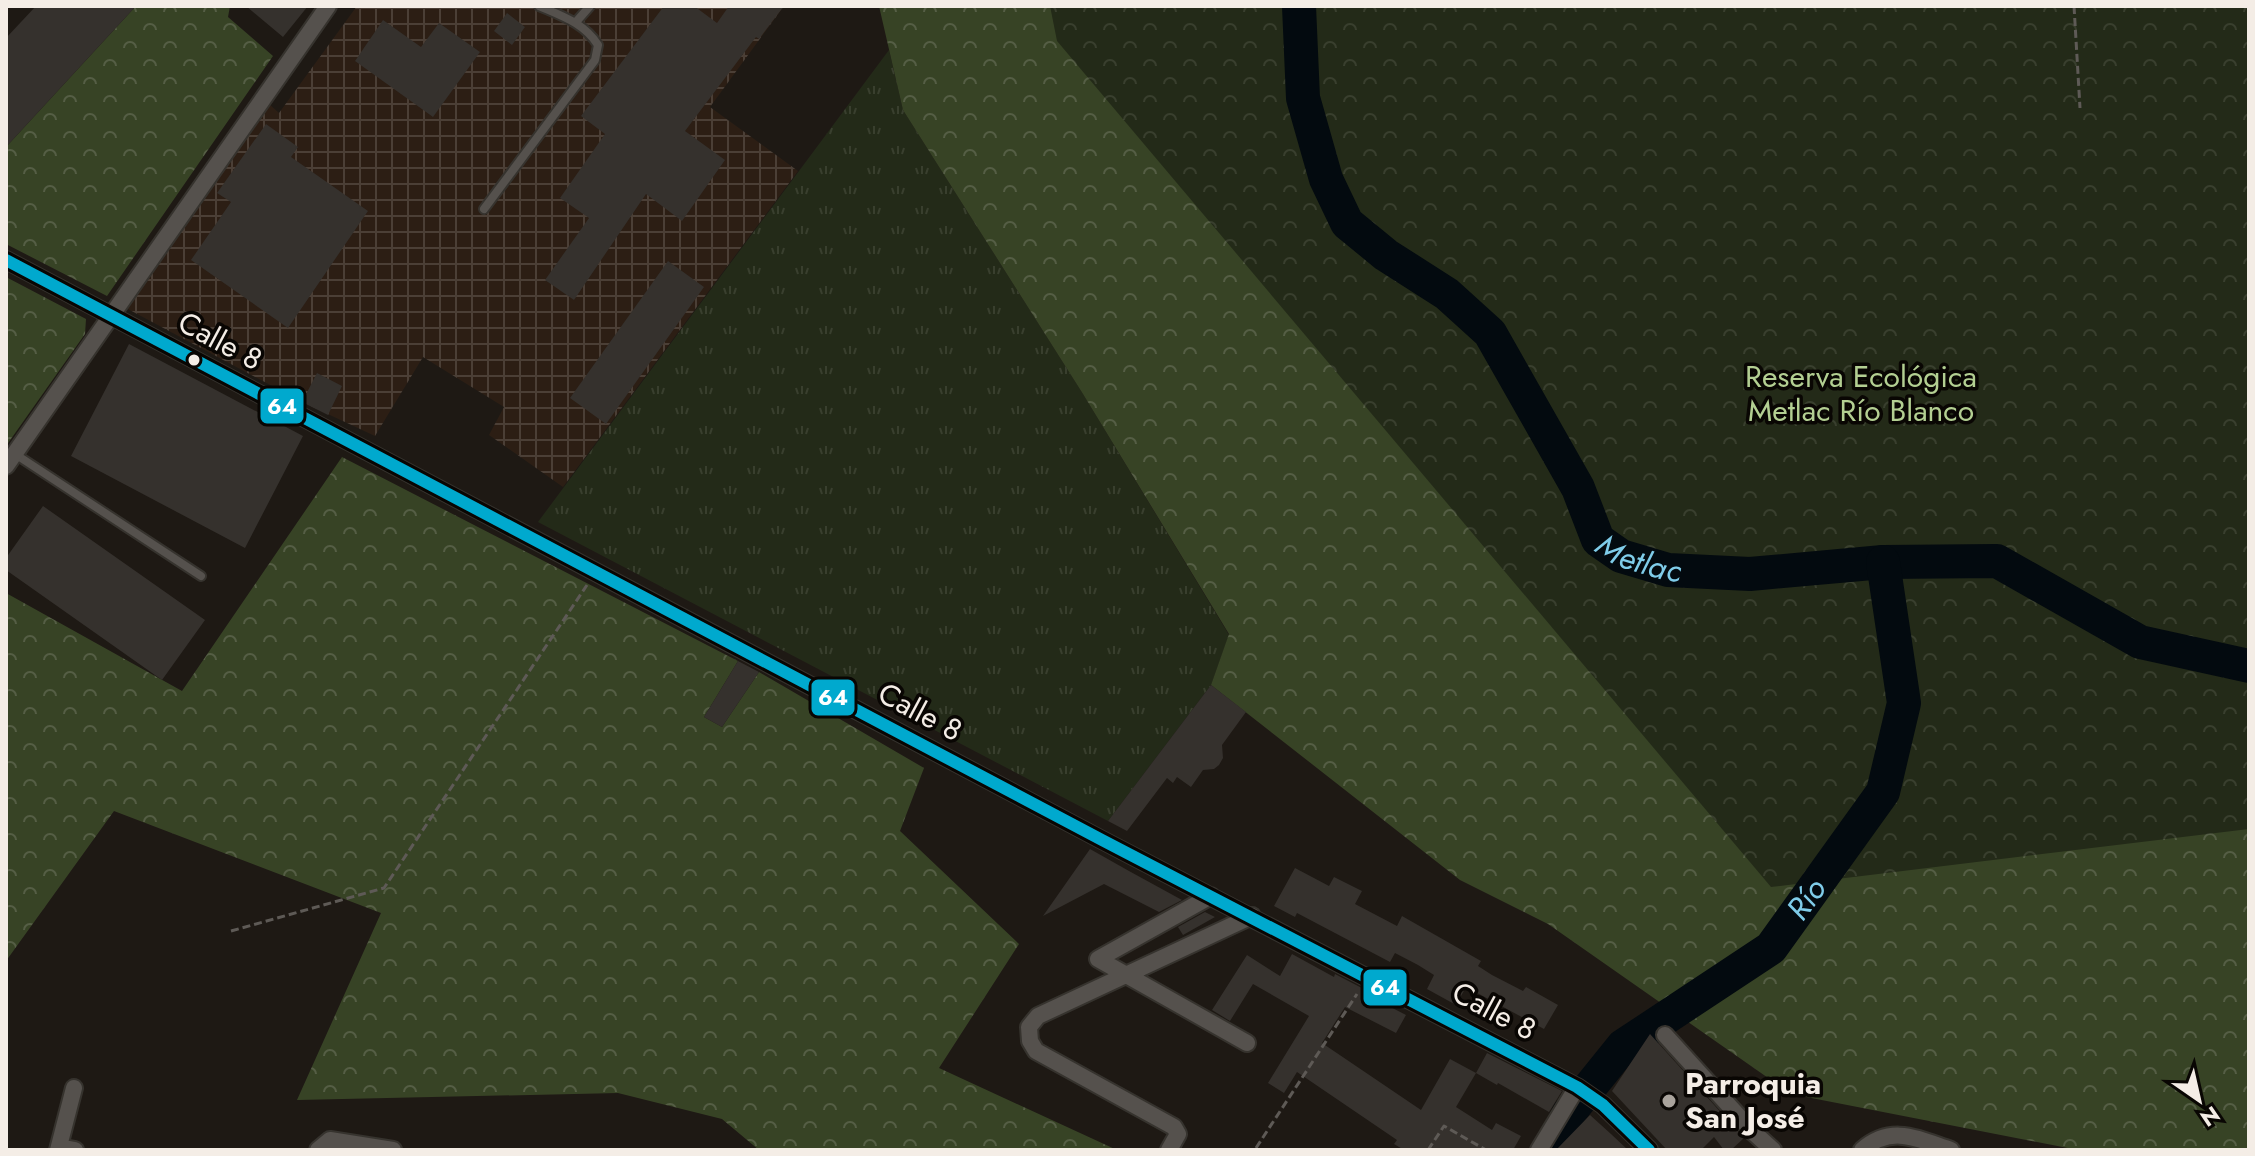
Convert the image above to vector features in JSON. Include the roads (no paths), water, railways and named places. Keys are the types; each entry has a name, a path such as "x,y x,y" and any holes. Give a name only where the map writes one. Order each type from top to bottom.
{"street":[{"path":"10,460 328,6"},
{"name":"Calle 8","path":"6,260 1577,1087 1603,1105 1649,1150"},
{"path":"1211,896 1098,959 1247,1043"},
{"path":"1169,1150 1178,1134 1174,1127 1036,1051 1030,1041 1029,1027 1038,1016 1252,916"},
{"path":"1665,1035 1773,1150"},
{"path":"1539,1150 1577,1087"},
{"path":"64,1149 74,1088"},
{"path":"1862,1150 1872,1141 1898,1133 1951,1150"},
{"path":"318,1150 330,1140 393,1150"}],"lane":[{"path":"484,209 595,60 598,45 591,35 576,22 539,6"},
{"path":"576,22 590,6"},
{"path":"10,460 201,576"}],"waterway":[{"name":"Metlac","path":"1299,6 1303,98 1326,179 1347,223 1386,255 1447,294 1490,333 1578,488 1598,540 1621,556 1668,570 1750,574 1883,562 1997,561 2140,642 2249,666"},
{"name":"Río","path":"1549,1150 1569,1113 1623,1046 1771,948 1883,792 1904,703 1883,562"}],"place":[{"name":"Parroquia San José","path":"1669,1101"}],"park label":[{"name":"Reserva Ecológica Metlac Río Blanco","path":"1861,394"}]}
